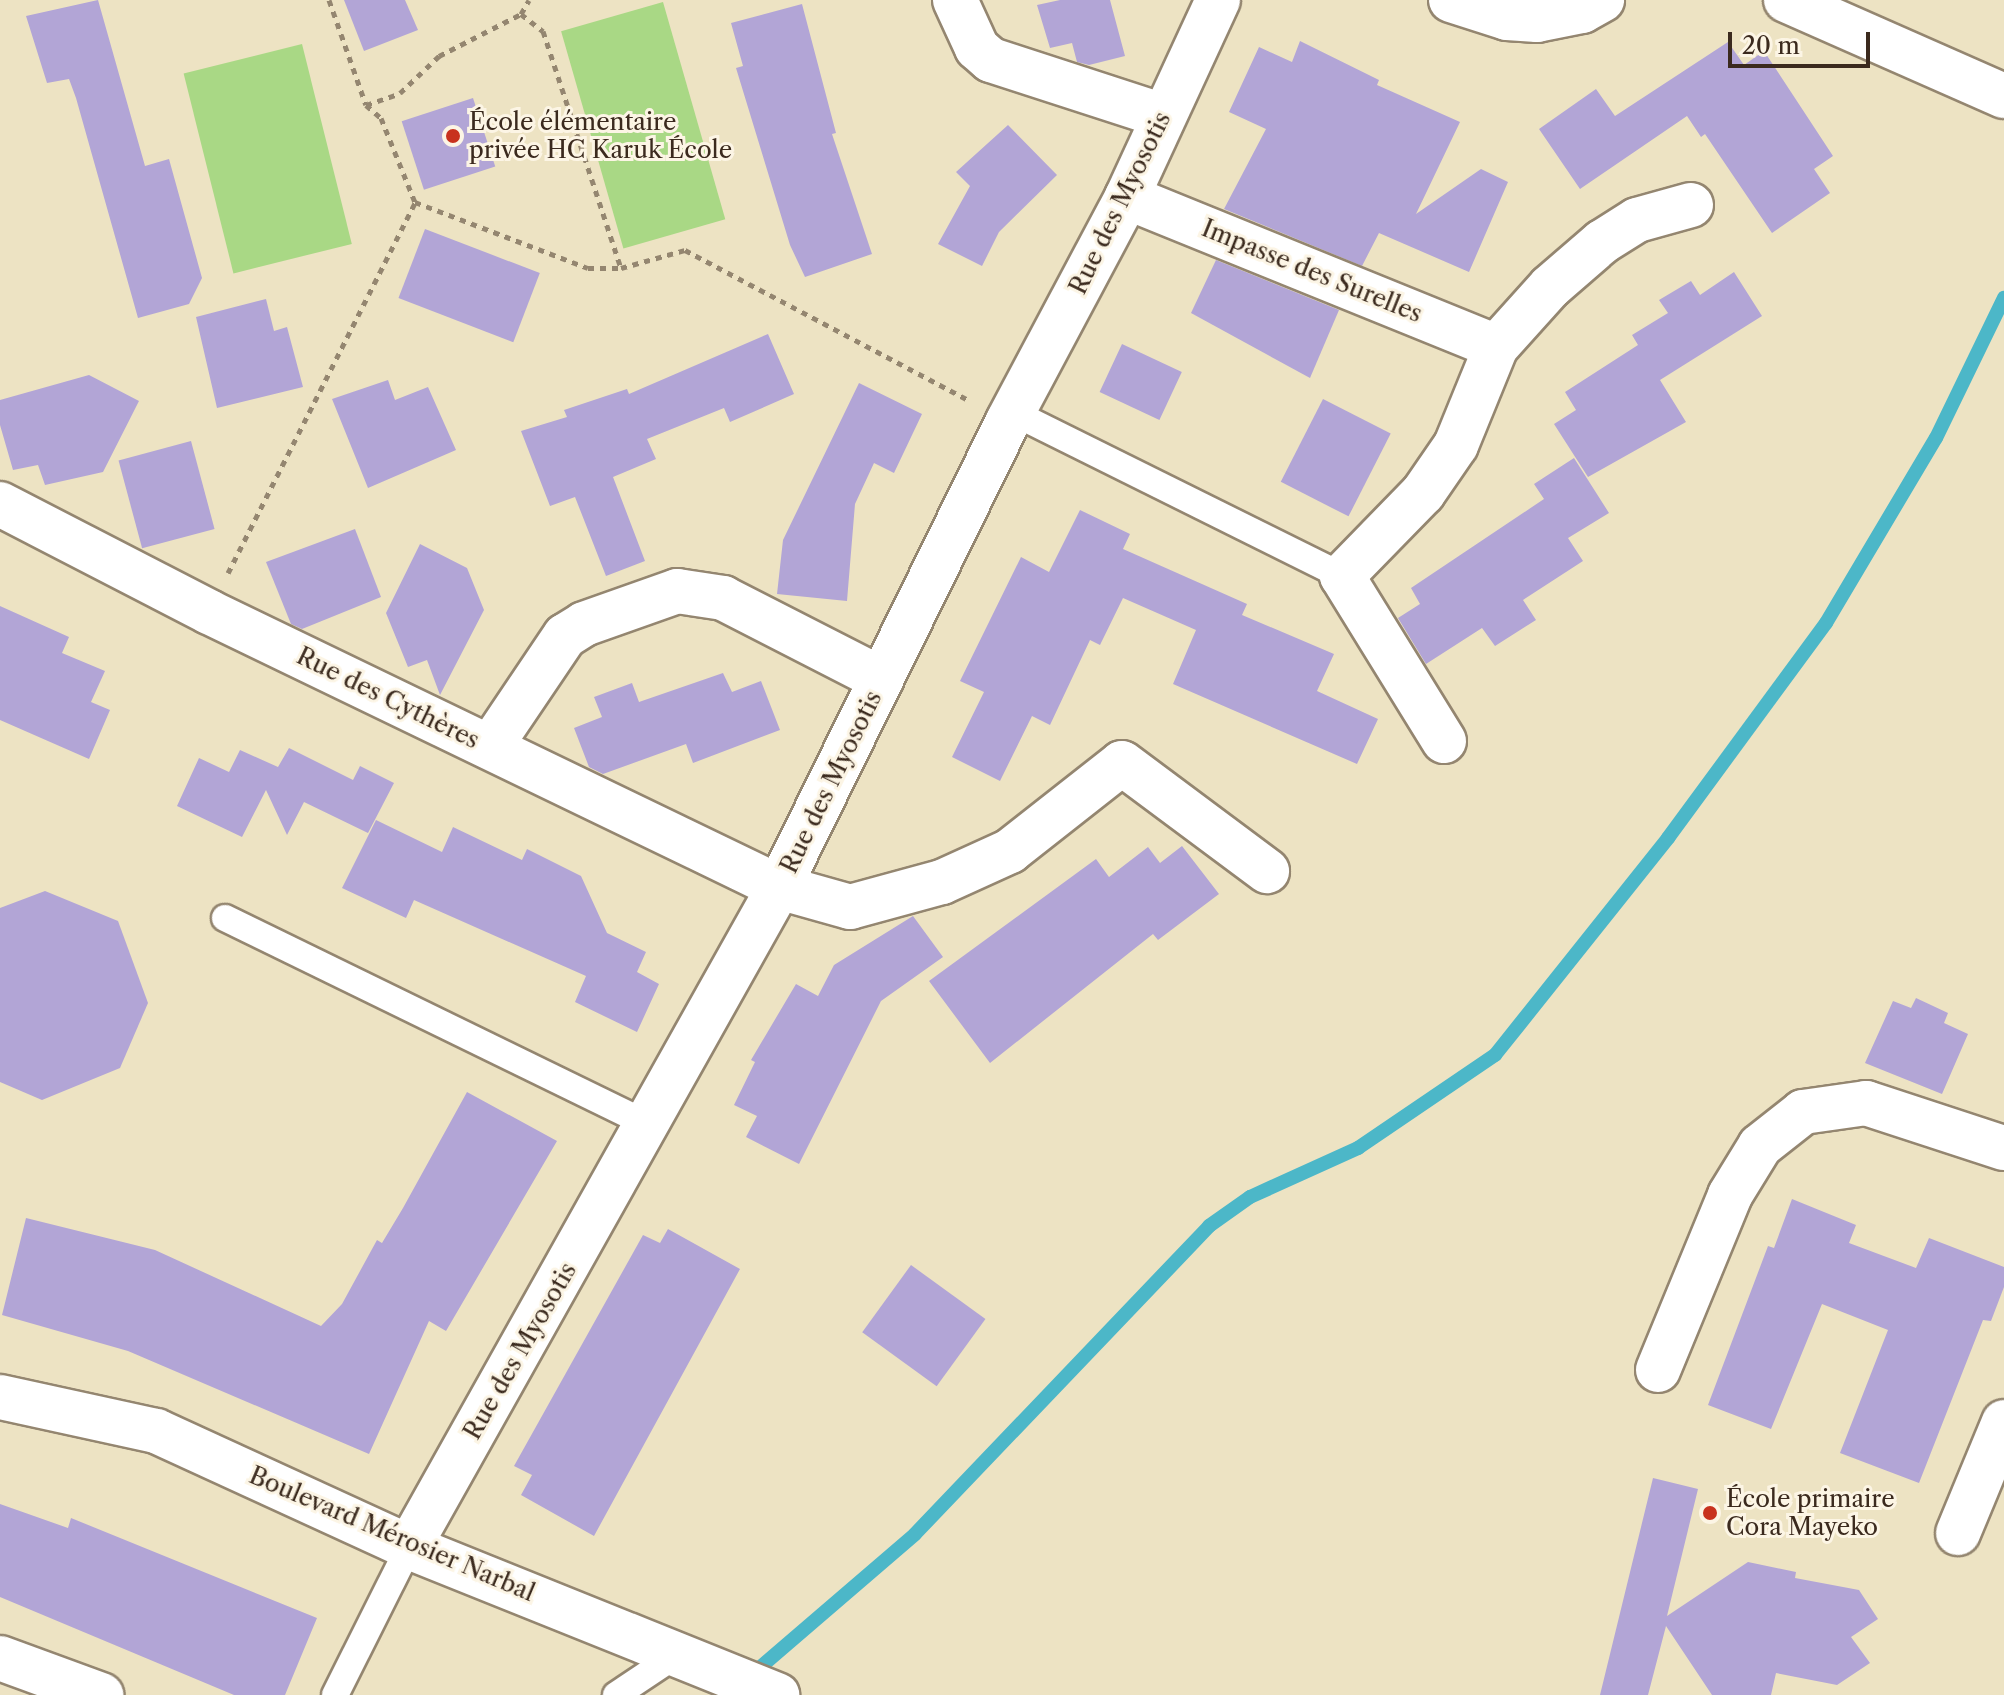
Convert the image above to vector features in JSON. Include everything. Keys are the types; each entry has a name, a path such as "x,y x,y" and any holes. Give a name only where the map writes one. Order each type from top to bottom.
{"street":[{"path":"955,0 966,30 991,60 1163,116"},
{"name":"Rue des Myosotis","path":"409,1547 650,1125 779,887 1011,417 1127,197 1218,0"},
{"path":"1451,0 1507,18 1537,20 1582,11 1602,0"},
{"path":"1786,0 2004,96"},
{"name":"Impasse des Surelles","path":"1127,197 1496,347"},
{"path":"1444,741 1342,576 1423,493 1456,445 1478,401 1496,347 1550,287 1602,242 1637,220 1691,205"},
{"name":"Rue des Cythères","path":"0,504 209,612 779,887 850,907 942,882 1010,851 1122,763 1267,871"},
{"path":"490,747 565,636 584,624 677,591 723,598 881,679"},
{"path":"1658,1370 1730,1195 1760,1146 1803,1112 1866,1103 2004,1148"},
{"name":"Boulevard Mérosier Narbal","path":"0,1397 156,1431 409,1547 777,1695"},
{"path":"1958,1533 2004,1422"},
{"path":"0,1658 101,1695"}],"lane":[{"path":"1011,417 1342,576"},
{"path":"225,918 650,1125"},
{"path":"335,1695 409,1547"},
{"path":"616,1695 687,1657"}],"path":[{"path":"329,0 366,105 381,118 415,202 588,268 621,268 685,250 1011,417"},
{"path":"366,105 400,93 439,56 521,14 529,0"},
{"path":"521,14 543,31 621,268"},
{"path":"209,612 415,202"}],"green space":[{"path":"663,2 725,219 623,248 561,31"},
{"path":"302,44 352,244 233,273 184,74"}],"building":[{"path":"98,0 145,166 169,159 202,278 189,304 138,318 69,79 47,83 26,16"},
{"path":"344,0 405,0 418,30 364,51"},
{"path":"1060,0 1110,0 1125,56 1089,65 1077,62 1072,43 1050,48 1037,5"},
{"path":"802,4 836,133 832,134 872,254 805,277 790,245 736,68 743,66 731,23"},
{"path":"1300,41 1379,80 1377,85 1460,122 1416,214 1481,169 1508,182 1469,272 1379,233 1362,266 1224,209 1266,129 1229,112 1259,47 1292,62"},
{"path":"1728,42 1744,65 1764,51 1833,156 1814,169 1830,193 1772,233 1705,134 1701,137 1687,116 1580,189 1539,129 1596,89 1615,116"},
{"path":"473,98 495,166 424,190 402,121"},
{"path":"1008,125 1057,175 999,232 982,266 938,244 970,186 956,172"},
{"path":"425,229 540,273 513,342 398,298"},
{"path":"1216,260 1339,310 1310,378 1191,313"},
{"path":"1734,272 1762,316 1660,380 1686,422 1588,477 1554,424 1576,410 1565,392 1638,345 1632,335 1668,313 1659,300 1691,281 1700,295"},
{"path":"266,299 274,331 287,327 303,387 217,408 196,317"},
{"path":"768,334 794,394 730,422 724,408 647,439 656,459 613,477 645,561 606,576 575,497 550,506 521,431 567,417 564,410 627,389 629,394"},
{"path":"1122,344 1182,372 1159,420 1100,392"},
{"path":"89,375 139,401 103,472 45,485 38,465 13,470 0,425 0,400"},
{"path":"388,380 395,400 428,387 456,450 368,488 332,399"},
{"path":"859,383 922,414 894,473 874,463 855,504 847,601 777,594 783,540"},
{"path":"1323,399 1391,434 1348,516 1281,482"},
{"path":"191,441 215,529 142,548 119,460"},
{"path":"1574,458 1609,513 1568,538 1583,561 1523,600 1536,620 1495,646 1482,628 1426,664 1398,618 1420,604 1411,588 1544,499 1534,484"},
{"path":"1080,510 1130,534 1123,549 1247,604 1242,615 1334,654 1317,691 1378,719 1357,764 1173,684 1196,630 1123,598 1100,645 1090,640 1050,725 1032,716 1000,781 952,757 984,692 960,681 1021,557 1049,572"},
{"path":"355,529 381,597 302,629 291,624 266,562"},
{"path":"420,544 467,568 484,610 440,695 427,660 408,667 386,613"},
{"path":"0,606 69,637 62,653 105,671 91,702 110,710 89,759 0,720"},
{"path":"723,673 732,692 761,681 780,730 693,763 686,744 603,774 589,767 574,728 602,717 594,697 632,683 639,702"},
{"path":"289,748 353,780 360,766 394,783 368,833 304,802 287,835 266,790 242,837 177,806 199,758 229,772 240,750 278,767"},
{"path":"376,820 442,852 453,827 522,860 527,849 581,876 607,933 646,952 637,972 659,984 637,1032 575,1002 586,976 414,900 406,918 342,888"},
{"path":"1182,846 1219,894 1158,940 1153,934 990,1063 929,981 1096,859 1109,877 1148,847 1160,863"},
{"path":"45,891 118,921 148,1003 120,1068 42,1100 0,1082 0,908"},
{"path":"913,916 943,957 881,1001 799,1164 746,1137 757,1116 734,1105 755,1062 751,1060 796,984 818,996 834,965"},
{"path":"1916,998 1948,1013 1944,1023 1968,1034 1942,1094 1865,1063 1893,1001 1911,1008"},
{"path":"467,1092 557,1141 446,1331 429,1321 369,1454 128,1351 2,1315 26,1218 155,1250 321,1326 342,1304 377,1240 382,1243"},
{"path":"1792,1199 1856,1225 1849,1243 1916,1268 1929,1238 2004,1267 2004,1287 1991,1321 1983,1320 1919,1483 1840,1453 1888,1330 1822,1304 1771,1429 1708,1405 1768,1246 1774,1248"},
{"path":"668,1229 740,1269 594,1536 521,1495 532,1475 514,1466 643,1235 660,1243"},
{"path":"911,1265 985,1319 937,1386 862,1332"},
{"path":"1653,1478 1698,1489 1667,1616 1748,1562 1796,1572 1795,1578 1859,1590 1878,1619 1851,1637 1870,1663 1837,1685 1776,1673 1771,1695 1712,1695 1666,1626 1648,1695 1600,1695"},
{"path":"0,1504 68,1528 71,1518 317,1618 285,1695 234,1695 0,1597"}],"waterway":[{"path":"749,1677 915,1534 1209,1226 1250,1197 1358,1148 1495,1055 1668,838 1826,623 1936,438 2004,298"}],"place":[{"name":"École élémentaire privée HC Karuk École","path":"453,136"},
{"name":"École primaire Cora Mayeko","path":"1710,1513"}]}
